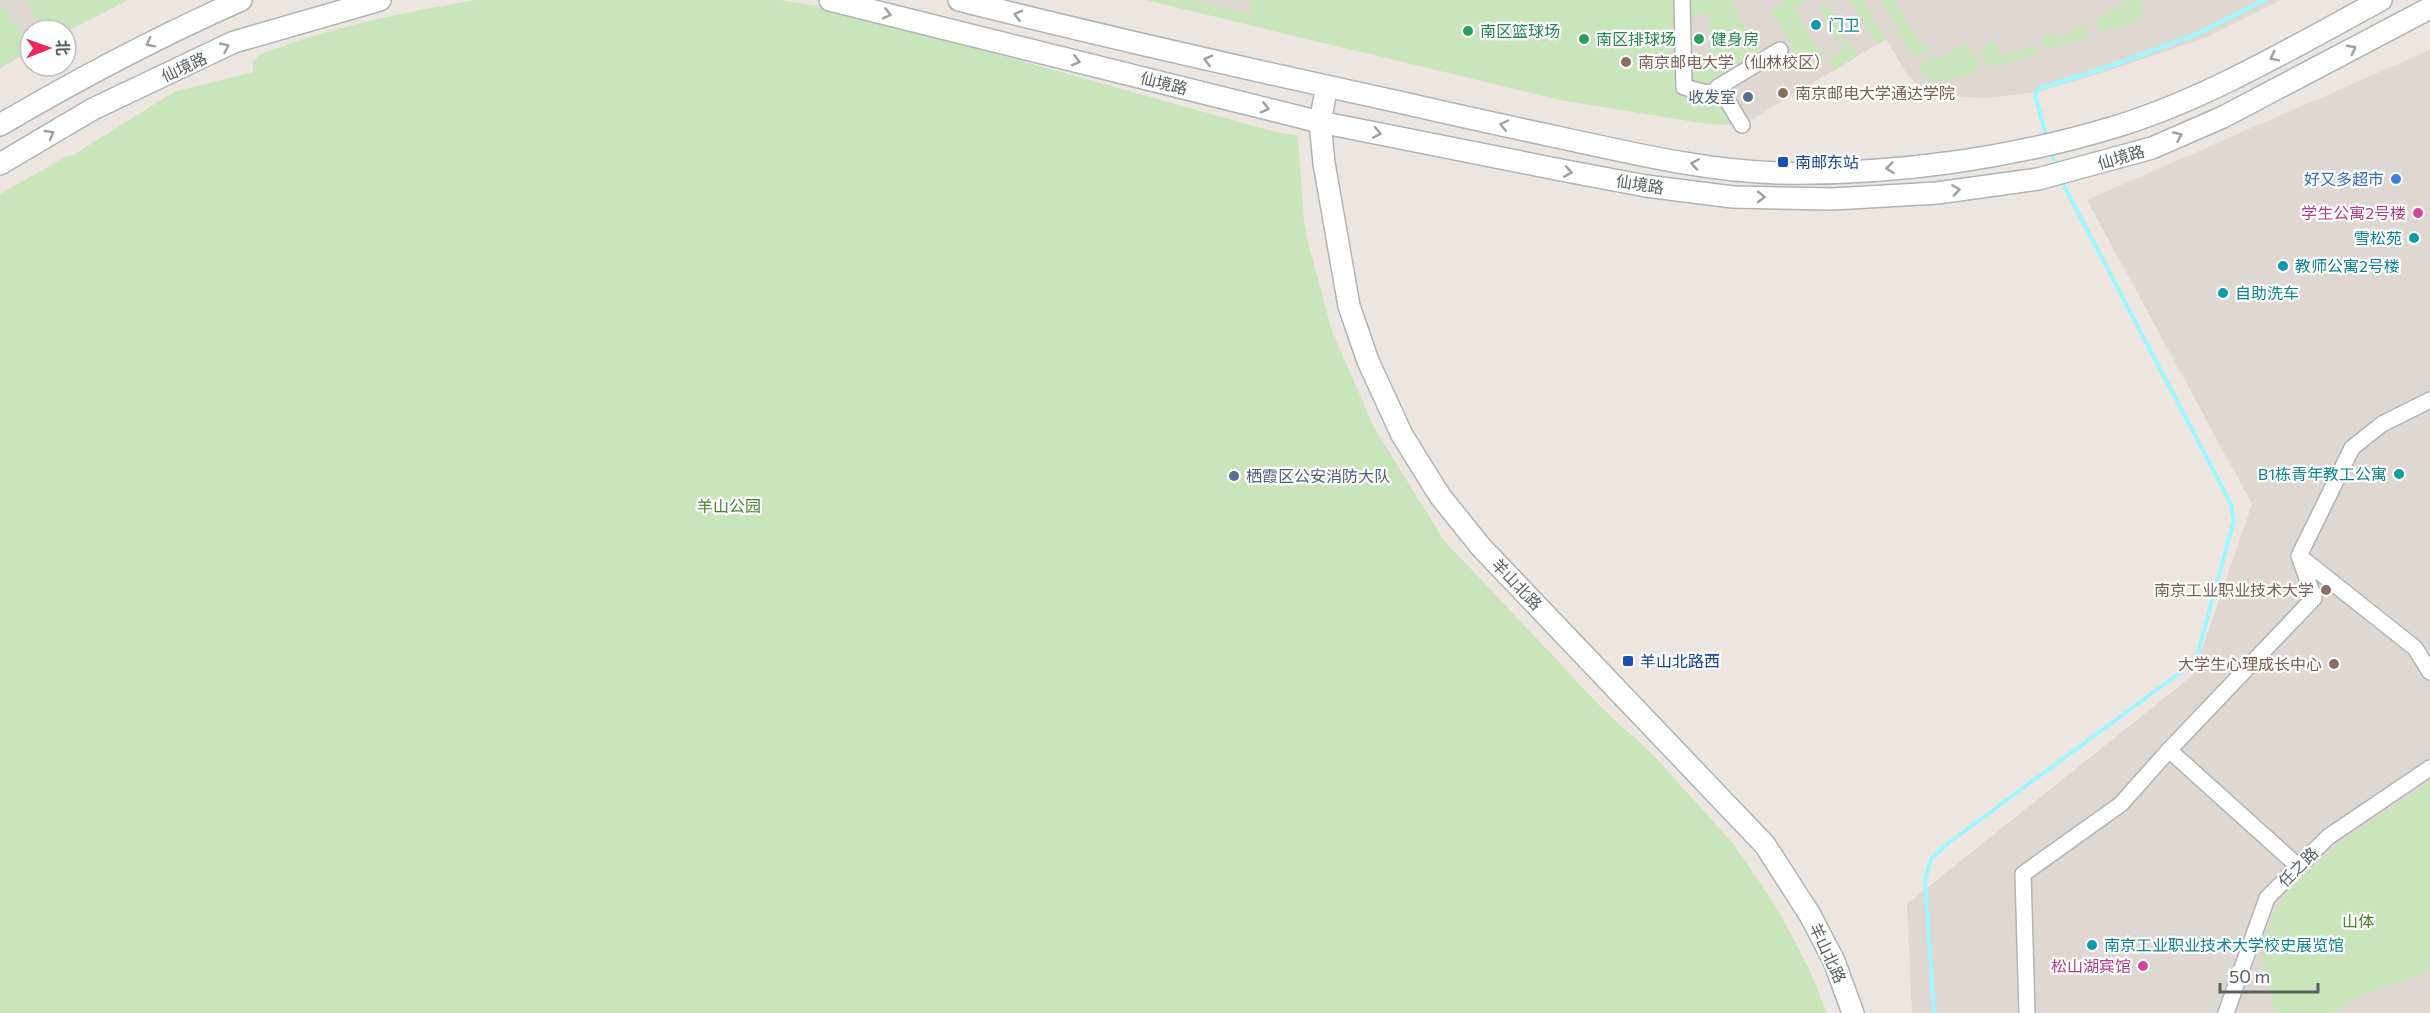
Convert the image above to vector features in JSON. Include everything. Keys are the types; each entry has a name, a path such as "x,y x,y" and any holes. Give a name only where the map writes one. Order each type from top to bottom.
{"main road":[{"path":"0,125 180,27 241,0"},
{"name":"仙境路","path":"0,164 93,109 234,42 380,0"},
{"name":"仙境路","path":"830,0 1320,122 1582,174 1647,186 1733,197 1860,198 1937,193 2038,179 2152,148 2223,117 2430,8"},
{"name":"仙境路","path":"959,0 1326,86 1642,156 1776,173 1869,170 1943,162 2031,148 2123,124 2233,78 2381,0"},
{"name":"羊山北路","path":"1326,86 1320,122 1324,163 1349,306 1368,362 1402,435 1440,495 1481,547 1766,845 1810,915 1834,961 1853,1013"}],"street":[{"path":"1682,0 1684,87 1707,93 1720,90"},
{"path":"1742,125 1718,87 1780,51"},
{"path":"2026,1013 2023,874 2121,804 2169,750 2314,598 2298,556 2352,448 2382,424 2430,400"},
{"path":"2298,556 2415,648 2430,672"},
{"path":"2169,750 2299,867"},
{"name":"任之路","path":"2226,1013 2267,898 2328,837 2430,768"}],"shaded area":[{"path":"0,0 128,0 78,26 78,18 18,18 18,58 0,68"},
{"name":"南京邮电大学（仙林校区）","path":"1146,0 2281,0 2207,37 2108,71 2041,91 1990,98 1936,96 1925,91 1908,76 1886,39 1742,125 1708,124 1561,100"},
{"name":"南京工业职业技术大学","path":"2430,50 2430,1013 1912,1013 1907,904 2193,675 2252,504 2087,200"}],"green space":[{"path":"0,0 18,26 18,58 0,68"},
{"path":"25,0 128,0 78,26 78,18 36,18"},
{"name":"羊山公园","path":"476,0 779,0 832,8 1272,131 1298,136 1304,222 1309,246 1332,331 1374,427 1443,539 1602,708 1655,757 1731,841 1768,894 1792,936 1809,969 1827,1013 0,1013 0,194 67,156 73,155 174,92 253,72 253,62 259,55 338,29"},
{"path":"1146,0 1194,0 1251,15 1251,0 1677,0 1679,89 1720,94 1739,125 1708,124 1561,100"},
{"path":"1687,0 1730,0 1760,52 1716,87 1692,87 1689,64 1710,63 1709,14 1688,14"},
{"path":"1785,0 1802,0 1803,2 1794,8 1824,59 1809,68 1799,50 1795,52 1770,9"},
{"path":"1850,0 1863,0 1886,39 1877,45"},
{"path":"1880,0 1894,0 1920,45 1928,41 1932,48 1914,58"},
{"path":"2125,0 2140,0 2144,12 2139,21 2106,32 2100,29 2095,21 2126,2"},
{"path":"1826,3 1847,38 1838,43 1818,7"},
{"path":"2085,23 2090,36 2047,50 2040,39 2052,32 2058,40"},
{"path":"1993,40 2003,56 2014,50 2017,53 2032,44 2038,53 1998,66 1988,65 1979,48"},
{"path":"1849,41 1858,56 1835,70 1828,59 1842,50 1840,46"},
{"path":"1967,43 1979,62 1979,69 1976,73 1935,83 1925,76 1918,65 1936,55 1939,59"},
{"name":"山体","path":"2430,781 2430,971 2358,997 2337,1012 2281,1013 2274,1011 2259,944 2288,888 2348,836"}],"waterway":[{"path":"2047,139 2035,95 2040,88 2108,67 2195,35 2265,0"},
{"path":"2051,151 2056,167"},
{"path":"1934,1013 1925,880 1931,859 1947,844 2181,672 2197,656 2234,520 2231,504 2061,180"}],"place":[{"name":"门卫","path":"1816,25"},
{"name":"南区篮球场","path":"1468,31"},
{"name":"南区排球场","path":"1584,39"},
{"name":"健身房","path":"1699,39"},
{"name":"南京邮电大学（仙林校区）","path":"1626,62"},
{"name":"南京邮电大学通达学院","path":"1783,93"},
{"name":"收发室","path":"1748,97"},
{"name":"南邮东站","path":"1783,162"},
{"name":"好又多超市","path":"2396,179"},
{"name":"学生公寓2号楼","path":"2418,213"},
{"name":"雪松苑","path":"2414,238"},
{"name":"教师公寓2号楼","path":"2283,266"},
{"name":"自助洗车","path":"2223,293"},
{"name":"B1栋青年教工公寓","path":"2399,474"},
{"name":"栖霞区公安消防大队","path":"1234,476"},
{"name":"南京工业职业技术大学","path":"2326,590"},
{"name":"羊山北路西","path":"1628,661"},
{"name":"大学生心理成长中心","path":"2334,664"},
{"name":"南京工业职业技术大学校史展览馆","path":"2092,945"},
{"name":"松山湖宾馆","path":"2143,966"}]}
